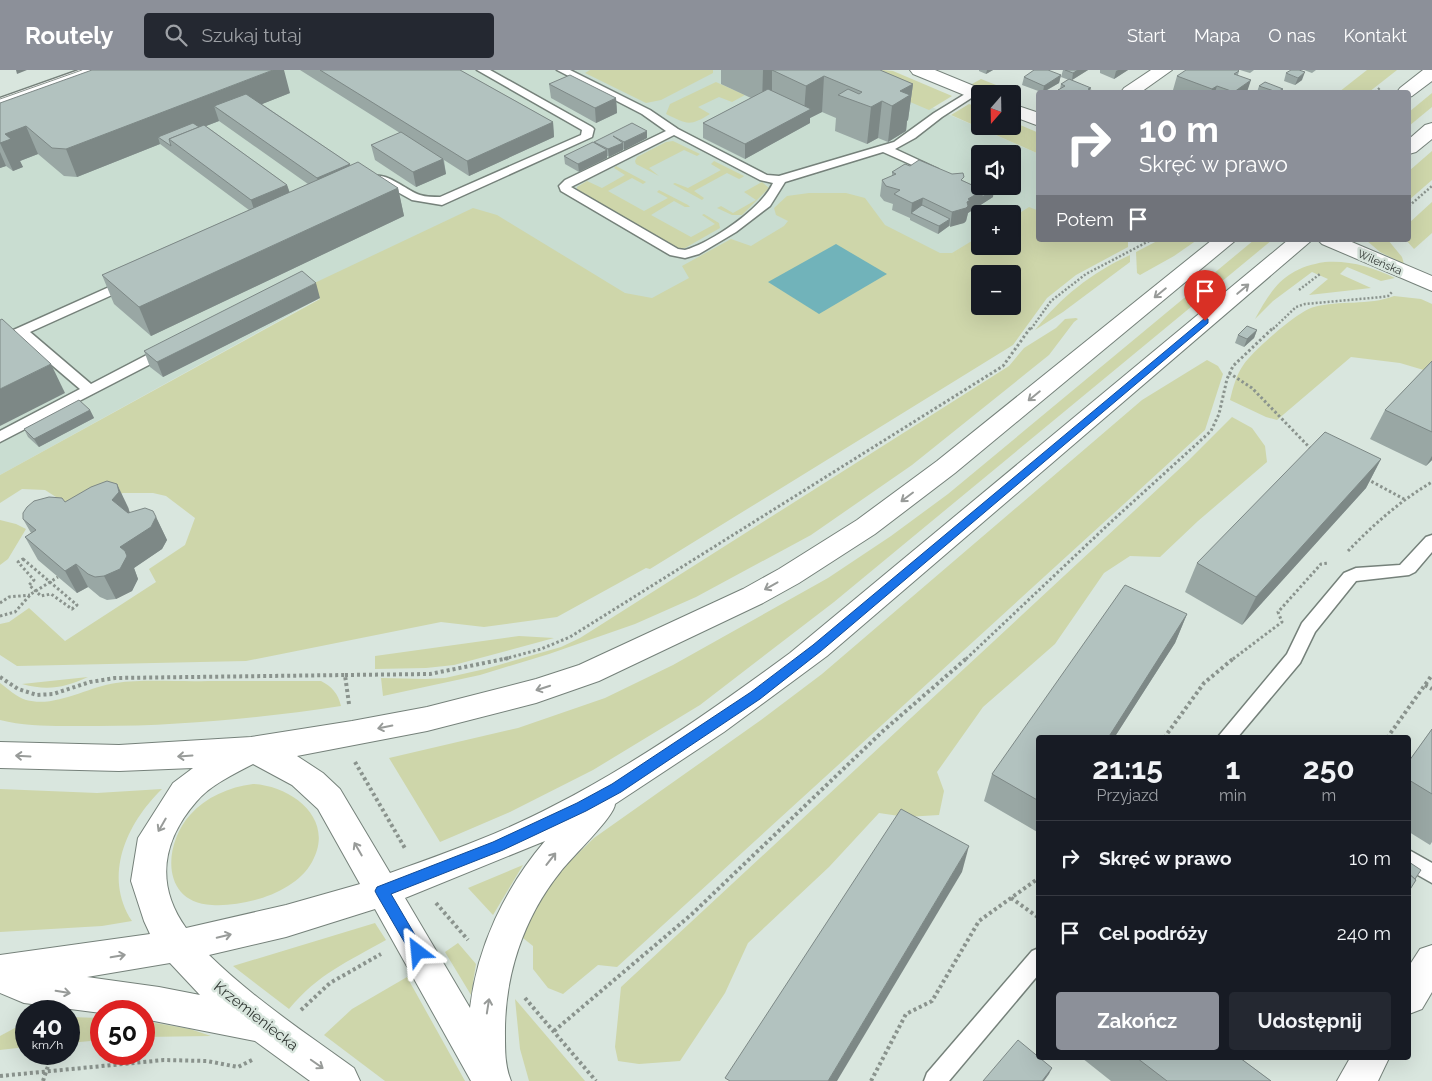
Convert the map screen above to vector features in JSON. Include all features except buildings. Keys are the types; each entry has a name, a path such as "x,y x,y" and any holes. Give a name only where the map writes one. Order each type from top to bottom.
{"main road":[{"path":"919,70 971,92"},
{"path":"1133,90 1164,70"},
{"path":"1409,90 1432,72"},
{"path":"0,114 98,73"},
{"path":"1021,113 1036,119"},
{"path":"1411,146 1432,129"},
{"path":"0,755 119,758 184,756 251,750 352,734 427,719 536,691 589,673 754,596 790,576 866,527 946,467 1223,242"},
{"path":"0,974 176,946 327,910 382,891 541,828 617,788 756,695 817,648 1299,242"},
{"name":"Wileńska","path":"1334,242 1432,284"},
{"path":"251,750 290,766 313,782 329,798 489,1077"},
{"name":"Krzemieniecka","path":"251,750 221,767 185,792 167,816 151,848 147,864 149,889 160,920 176,946 201,973 272,1033 341,1081"},
{"path":"489,1077 487,1016 495,968 506,931 534,880 559,849 617,788"},
{"path":"1411,994 1432,960"},
{"path":"0,974 24,986 159,1004 272,1033"},
{"path":"1356,1081 1370,1060"}],"lane":[{"path":"0,92 63,70"},
{"path":"371,180 378,177 423,201 442,201 586,136 588,128 482,70"},
{"path":"562,70 646,112 674,131 758,175 780,180 886,149 911,136 938,115 971,97"},
{"path":"0,102 98,73"},
{"path":"674,131 569,183 565,186 567,191 674,252 685,254 695,251 752,216 773,196 780,180"},
{"path":"886,149 948,178"},
{"path":"0,341 138,279"},
{"path":"20,331 90,390"},
{"path":"0,437 176,345"},
{"path":"1229,735 1294,658 1308,628 1350,577 1356,574 1403,571 1409,568 1432,542"},
{"path":"1411,860 1432,874"},
{"path":"935,1081 1036,962"}],"path":[{"path":"1411,204 1432,186"},
{"path":"0,677 18,689 37,695 53,694 90,682 116,678 430,674 535,650 570,637 1003,366 1051,301 1086,274 1146,242"},
{"path":"1299,290 1320,274"},
{"path":"554,1031 692,914 883,731 989,638 1112,521 1211,431 1219,414 1229,373 1233,366 1296,307 1305,304 1388,296 1393,290"},
{"path":"1229,373 1252,388 1314,452"},
{"path":"1364,478 1404,499"},
{"path":"1344,555 1370,528 1404,499 1432,482"},
{"path":"23,559 51,581 77,604 76,607 72,609 50,594 41,596 36,592 29,585 34,580 32,576 19,564 19,560 23,559"},
{"path":"1166,735 1214,672 1282,622 1278,612 1321,564 1338,562"},
{"path":"0,603 9,597 30,595 58,577"},
{"path":"0,616 9,616 21,608 30,595"},
{"path":"345,675 349,704"},
{"path":"1389,735 1432,675"},
{"path":"1425,685 1432,689"},
{"path":"355,765 408,854"},
{"path":"871,1081 906,1014 932,1001 979,921 1036,880"},
{"path":"1011,898 1036,916"},
{"path":"435,901 473,946"},
{"path":"0,1076 164,1060 207,1061 238,1067 272,1033 330,983 390,949"},
{"path":"523,996 596,1081"},
{"path":"43,1081 49,1065"}],"shaded area":[{"path":"173,70 847,70 971,124 971,135 996,135 1018,145 971,145 971,195 1021,195 1021,146 1036,153 1037,242 1019,265 971,265 971,313 640,565 320,298 0,475 0,134"}],"green space":[{"path":"590,70 713,70 713,73 661,100 646,103 585,73"},
{"path":"883,70 893,71 952,96 929,110 863,82"},
{"path":"1367,70 1397,70 1372,90 1342,90"},
{"path":"981,79 996,85 972,85"},
{"path":"716,82 745,95 732,102 719,97 698,107 710,114 697,121 688,123 666,114 670,104"},
{"path":"1432,93 1432,107 1411,124 1411,110"},
{"path":"969,104 971,105 971,124 951,115"},
{"path":"1021,125 1036,132 1036,153 996,135 1021,135"},
{"path":"673,141 700,154 697,156 684,150 649,168 659,176 636,164 637,157 666,142"},
{"path":"1432,151 1432,180 1411,198 1411,169"},
{"path":"714,161 744,176 739,179 727,173 694,191 704,198 702,200 673,184 688,188 721,170 711,164"},
{"path":"616,166 646,182 643,184 632,178 608,191 644,211 668,198 657,192 659,190 688,205 690,207 685,207 674,201 651,215 691,237 715,224 702,215 704,214 719,223 720,228 685,248 677,248 577,190 577,187 587,181 602,188 625,175 614,168"},
{"path":"762,182 769,188 742,215 732,215 717,208 721,206 733,213 756,200 744,192"},
{"path":"809,193 846,193 865,198 885,225 940,253 952,253 971,241 971,255 1021,255 1021,212 1029,207 1036,210 1036,242 1128,242 1128,247 1076,275 1047,298 1013,345 650,569 646,568 557,617 484,627 441,622 246,661 17,666 0,655 0,624 9,622 29,608 65,641 156,582 149,569 185,545 195,518 166,496 153,493 123,493 82,505 67,504 45,490 22,489 0,503 0,475 320,299 306,287 473,208 497,215 625,293 652,298 689,278 682,266 731,239 751,246 784,226 788,221 776,215 774,208 787,196"},
{"path":"1432,202 1432,233 1414,249 1408,242 1411,242 1411,221"},
{"path":"1155,242 1194,242 1140,275 1137,273 1136,252"},
{"path":"1252,242 1270,242 834,602 700,705 593,770 510,812 440,842 389,758 518,728 605,698 673,665 828,578 891,536 948,494"},
{"path":"1368,242 1390,242 1402,257 1404,264 1380,252"},
{"path":"1130,255 1130,262 1063,312 1035,330 1055,307 1078,287 1102,270"},
{"path":"1325,262 1361,265 1395,278 1381,281 1347,267 1340,274 1371,288 1309,295 1328,279 1312,272 1273,301 1255,319 1268,297 1282,280 1300,269"},
{"path":"1394,296 1421,299 1432,304 1432,365 1427,371 1400,363 1351,357 1277,420 1266,417 1230,400 1237,377 1244,364 1266,341 1298,315 1314,307 1324,305 1374,301"},
{"path":"1065,319 1078,319 1049,355 912,465 811,535 696,597 635,624 549,654 480,675 383,696 381,678 445,678 485,669 561,647 580,638 1009,366 1024,348 1056,328"},
{"path":"1207,360 1218,366 1223,374 1205,430 617,967 598,965 563,994 548,988 533,969 533,946 523,938 529,920 542,896 558,873 594,838 761,720 822,674 1142,400"},
{"path":"1232,417 1252,428 1265,446 1267,462 1198,521 1160,557 1130,556 1104,573 1055,644 983,707 937,772 944,791 939,815 906,817 879,813 829,867 748,943 725,993 680,1061 639,1064 618,1061 615,1047 621,987 1189,460"},
{"path":"0,520 26,529 8,559 0,565"},
{"path":"519,636 554,638 454,665 426,668 375,669 375,656"},
{"path":"88,677 71,684 48,688 22,684"},
{"path":"321,681 334,691 341,706 277,715 180,724 42,726 0,720 0,683 23,699 37,702 60,699 105,685 127,682"},
{"path":"253,784 268,786 282,791 295,798 306,808 314,819 318,832 318,846 312,862 294,882 268,896 225,905 195,902 183,894 176,884 172,870 175,841 181,827 196,809 211,798 227,790"},
{"path":"0,789 97,793 162,789 138,818 129,834 123,851 119,869 119,886 123,904 132,921 102,926 0,932"},
{"path":"523,865 493,915 468,888"},
{"path":"375,923 386,940 346,962 322,978 289,1009 233,966"},
{"path":"458,943 476,964 471,995 445,952"},
{"path":"407,977 465,1081 385,1081 324,1035 352,1009"},
{"path":"515,999 585,1081 529,1081 520,1049"},
{"path":"80,1017 90,1018 90,1041 80,1042"},
{"path":"155,1023 190,1029 211,1036 155,1037"},
{"path":"15,1028 15,1048 0,1050 0,1036"}],"water":[{"path":"836,244 887,274 819,314 768,282"}],"tram line":[{"path":"0,99 82,70"}],"route":[{"path":"418,952 382,891 541,828 582,807 617,788 756,695 817,648 1205,321"}]}
